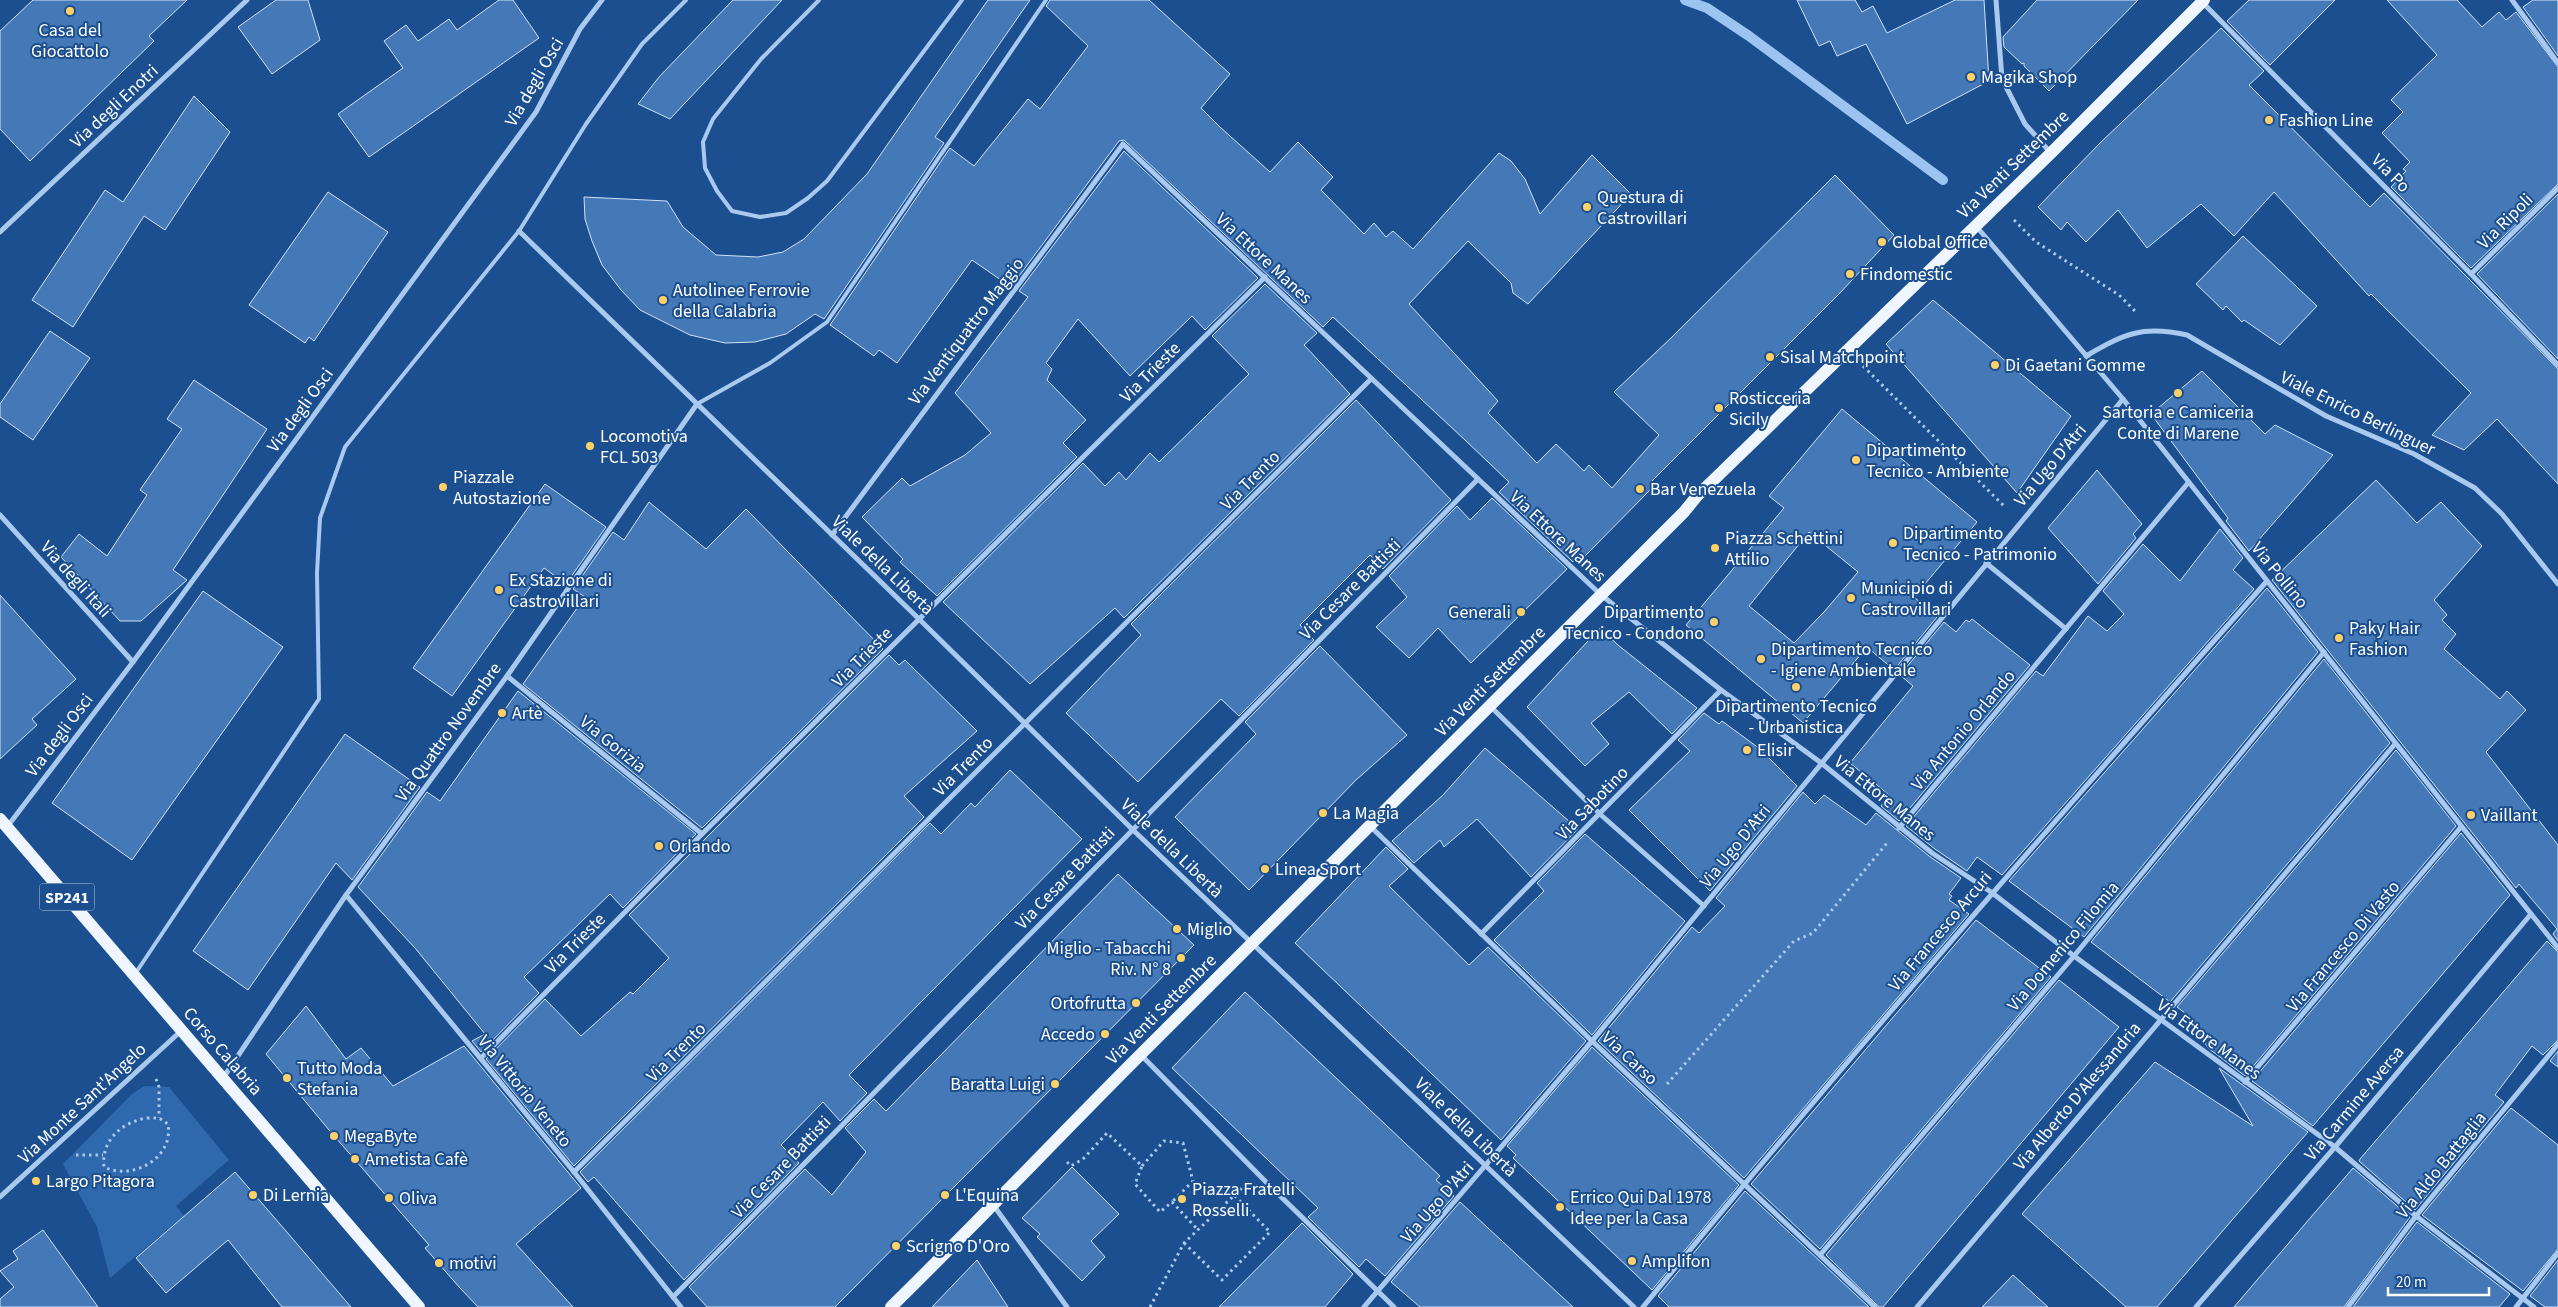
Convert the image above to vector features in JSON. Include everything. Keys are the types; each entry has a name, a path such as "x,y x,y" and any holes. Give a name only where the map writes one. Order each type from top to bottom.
{"main road":[{"name":"Via Venti Settembre","path":"891,1307 994,1206 1050,1146 1252,942 1684,512 1697,496 2051,153 2203,1"},
{"name":"Corso Calabria","path":"3,823 419,1307"}],"street":[{"name":"Via degli Enotri","path":"0,232 247,0"},
{"name":"Via degli Osci","path":"3,823 133,662 536,112 580,29 602,0"},
{"path":"1996,0 2002,79 2025,124 2051,153"},
{"path":"2512,0 2558,62"},
{"name":"Via Po","path":"2203,1 2558,365"},
{"name":"Via Ettore Manes","path":"1123,144 1600,594 1721,690 1820,762 1932,853 1991,892 2074,956 2335,1147 2416,1216 2534,1307"},
{"name":"Via Ventiquattro Maggio","path":"832,535 1123,144"},
{"name":"Via Ripoli","path":"2471,274 2558,188"},
{"name":"Via Pollino","path":"1975,225 2123,399 2558,948"},
{"name":"Viale della Libertà","path":"519,231 919,619 1132,829 1634,1307"},
{"name":"Via Trieste","path":"481,1058 702,834 1265,277"},
{"name":"Viale Enrico Berlinguer","path":"2086,356 2122,335 2155,330 2187,335 2326,416 2414,454 2475,488 2502,514 2558,584"},
{"name":"Via Trento","path":"574,1172 1371,379"},
{"name":"Via Ugo D'Atri","path":"1364,1307 1592,1041 1820,762 2123,399"},
{"name":"Via Quattro Novembre","path":"223,1078 346,896 507,676 697,404"},
{"name":"Via Cesare Battisti","path":"673,1297 1478,479"},
{"name":"Via Antonio Orlando","path":"1899,828 2188,483"},
{"name":"Via degli Itali","path":"0,515 133,662"},
{"path":"1986,563 2066,629"},
{"name":"Via Francesco Arcuri","path":"1643,1307 1744,1184 1991,892 2267,581"},
{"name":"Via Domenico Filomia","path":"1820,1255 2074,956 2324,652"},
{"name":"Via Gorizia","path":"507,676 702,834"},
{"name":"Via Sabotino","path":"1481,934 1721,690"},
{"path":"1490,706 1600,815 1704,906"},
{"name":"Via Alberto D'Alessandria","path":"1917,1307 2395,744"},
{"name":"Via Carso","path":"1370,825 1592,1041 1875,1307"},
{"name":"Via Francesco Di Vasto","path":"2245,1082 2461,827"},
{"name":"Via Vittorio Veneto","path":"346,896 574,1172 681,1307"},
{"name":"Via Carmine Aversa","path":"2196,1307 2335,1147 2531,914"},
{"name":"Via Monte Sant'Angelo","path":"0,1197 182,1030"},
{"name":"Via Aldo Battaglia","path":"2348,1307 2416,1216 2558,1044"},
{"path":"1141,1054 1258,1174 1394,1307"},
{"path":"994,1206 1067,1307"},
{"path":"2516,1307 2558,1253"}],"lane":[{"path":"134,976 319,699 317,573 320,518 345,447 519,231 586,124 642,44 686,0"},
{"path":"819,0 761,59 713,119 703,142 705,168 716,191 732,211 760,217 786,213 808,198 827,181 962,0"},
{"path":"697,404 770,362 827,322 1046,0"}],"path":[{"path":"1998,204 2036,242 2119,295 2155,330"},
{"path":"1847,350 2020,523"},
{"path":"1653,1099 1794,942 1813,933 1899,828"},
{"path":"148,1061 159,1087 159,1118"},
{"path":"159,1118 168,1124 169,1134 165,1147 157,1157 136,1170 124,1173 104,1167 103,1155 115,1134 135,1120 159,1118"},
{"path":"1050,1146 1071,1166 1083,1158 1108,1133 1142,1166"},
{"path":"1164,1141 1183,1143 1193,1181 1160,1212 1135,1184 1142,1166 1164,1141"},
{"path":"1150,1307 1184,1243 1258,1174"},
{"path":"1184,1243 1222,1280 1270,1232 1234,1195"},
{"path":"1172,1202 1198,1230"}],"shaded area":[{"path":"144,1086 169,1087 229,1160 176,1206 184,1216 110,1278 97,1227 63,1164 132,1094"}],"building":[{"path":"33,0 187,0 149,36 154,41 30,161 0,129 0,31"},
{"path":"276,0 308,0 320,40 272,74 238,27"},
{"path":"499,0 513,0 539,38 369,157 338,114 403,68 384,41 406,25 418,41 449,19 457,30"},
{"path":"733,0 782,0 670,119 638,104 659,77"},
{"path":"988,0 1030,0 935,137 944,143 824,319 815,314 786,334 755,342 725,343 690,335 640,310 621,290 602,265 585,219 584,197 667,201 683,227 716,255 758,257 783,252 804,239 867,174"},
{"path":"1050,0 1149,0 1230,74 1201,108 1220,127 1270,172 1298,142 1333,177 1321,190 1364,234 1374,223 1386,237 1393,231 1413,249 1499,153 1511,161 1525,179 1540,214 1592,155 1631,194 1528,304 1513,293 1511,283 1468,241 1409,304 1498,401 1488,413 1537,463 1556,444 1584,471 1589,465 1612,488 1659,435 1614,392 1835,175 1894,235 1839,294 1652,481 1655,485 1584,557 1581,554 1573,562 1499,492 1509,482 1465,440 1333,317 1323,327 1124,140 1119,141 1011,287 972,260 897,363 879,350 874,356 830,325 950,148 974,166 1028,99 1040,109 1088,46 1046,6"},
{"path":"1797,0 1855,0 1862,12 1873,6 1887,33 1955,0 1984,0 1989,81 1907,124 1866,44 1837,56 1830,41 1819,46"},
{"path":"2037,0 2138,0 2049,91 2024,66 2024,63 2022,64 2004,47 2003,37"},
{"path":"2249,0 2335,0 2270,65 2227,21"},
{"path":"2387,0 2457,0 2482,27 2499,12 2506,20 2516,12 2558,67 2558,184 2471,268 2391,187 2406,171 2403,169 2410,162 2382,133 2403,112 2391,100 2437,55"},
{"path":"2533,0 2558,0 2558,56 2523,7"},
{"path":"2221,28 2264,71 2249,85 2370,207 2384,193 2558,369 2558,484 2497,419 2464,450 2432,435 2471,393 2371,294 2369,296 2274,192 2234,236 2201,204 2147,248 2118,210 2086,242 2067,222 2061,230 2038,207 2101,142"},
{"path":"194,96 230,132 165,230 144,216 73,327 32,300 105,190 123,202"},
{"path":"1124,151 1258,278 1205,330 1192,316 1130,376 1078,319 1046,363 1052,369 1047,380 1086,420 1063,443 1077,457 937,596 900,562 903,559 862,517 902,478 910,486 965,455 991,433 955,393 1028,297 1019,291"},
{"path":"328,192 388,232 314,341 309,337 305,343 249,305"},
{"path":"2558,194 2558,359 2477,274"},
{"path":"2243,236 2317,306 2280,345 2244,320 2242,322 2226,306 2223,310 2196,284"},
{"path":"1265,284 1317,333 1304,345 1350,394 1124,618 1115,608 1030,684 943,602 1083,463 1105,486 1119,472 1126,480 1150,453 1159,462 1249,374 1212,336"},
{"path":"1933,300 2071,416 2017,493 1886,344"},
{"path":"50,331 90,358 33,440 0,417 0,404"},
{"path":"2202,371 2265,434 2275,425 2333,455 2249,551 2226,521 2228,518 2151,414"},
{"path":"194,380 267,429 173,570 187,580 141,621 120,621 61,557 79,534 107,556 147,495 140,490 182,429 167,419"},
{"path":"1356,400 1451,500 1383,569 1370,555 1300,625 1314,640 1239,716 1221,699 1138,782 1066,713 1141,635 1131,624"},
{"path":"1842,409 1977,522 1914,597 1937,617 1894,670 1867,647 1803,723 1686,625 1784,508 1769,496","holes":["1809,532 1858,572 1824,612 1794,643 1749,606"]},
{"path":"2097,470 2142,524 2133,534 2136,538 2098,584 2048,528"},
{"path":"2376,480 2417,523 2441,502 2482,546 2434,600 2447,615 2442,620 2456,634 2444,649 2500,699 2507,691 2526,710 2486,752 2558,845 2558,941 2553,934 2557,929 2519,884 2516,888 2272,580"},
{"name":"Ex Stazione di Castrovillari","path":"545,484 606,527 566,584 544,568 452,696 413,668"},
{"path":"1492,498 1567,569 1471,663 1438,628 1409,658 1376,627 1407,597 1389,576 1457,506 1470,520"},
{"path":"649,502 706,549 746,509 883,649 702,828 523,684 585,597 573,589 613,532 624,540"},
{"path":"2220,529 2243,558 2233,570 2254,589 2002,875 1977,857 1967,871 1906,826 2036,671 2043,676 2088,616 2107,631 2124,614 2103,591 2143,544 2180,581"},
{"path":"2267,588 2318,652 2084,937 2009,881"},
{"path":"203,591 283,647 132,860 52,803"},
{"path":"0,595 76,679 32,719 37,725 0,759"},
{"path":"1972,619 2030,665 1899,821 1881,806 1889,795 1850,763 1913,686 1900,675 1944,622 1956,632 1966,620 1969,622"},
{"path":"1600,628 1618,645 1697,708 1672,734 1629,692 1591,723 1609,744 1585,766 1527,707"},
{"path":"1320,646 1407,735 1356,780 1249,890 1175,817 1256,734 1245,722"},
{"path":"889,655 899,665 905,660 977,731 904,796 924,817 574,1166 486,1059 545,999 581,1036 630,992 633,994 669,958 629,915"},
{"path":"2324,659 2390,743 2170,1002 2091,942"},
{"path":"518,691 696,834 623,908 610,894 524,977 539,993 481,1052 472,1041 485,1034 415,948 358,887 427,792 440,801"},
{"path":"1704,713 1719,724 1722,721 1760,749 1797,786 1710,891 1629,810 1690,751 1678,740"},
{"path":"345,734 420,787 352,880 336,863 248,990 193,951"},
{"path":"1485,748 1578,829 1531,877 1477,819 1444,847 1440,840 1414,863 1392,841 1443,795"},
{"path":"2396,750 2456,826 2245,1076 2208,1048 2196,1028 2185,1020 2189,1016 2177,1007"},
{"path":"1010,770 1082,839 849,1075 867,1093 840,1121 823,1102 781,1145 799,1163 684,1280 594,1177 588,1182 580,1172 930,823 941,834 971,803 975,807"},
{"path":"1803,792 1815,804 1824,795 1866,825 1876,813 1929,856 1961,878 1949,894 1952,896 1949,900 1969,914 1744,1178 1598,1041 1692,927 1699,933 1725,906 1716,898"},
{"path":"2461,833 2510,895 2313,1126 2252,1081"},
{"path":"1585,834 1685,921 1592,1035 1494,940 1544,891 1537,883"},
{"path":"1386,847 1408,869 1389,886 1469,965 1488,947 1586,1041 1501,1140 1295,943"},
{"path":"1118,874 1194,945 835,1307 707,1307 689,1287 805,1169 832,1195 866,1152 845,1128 874,1099 886,1111"},
{"path":"1976,920 2051,977 1820,1249 1751,1184"},
{"path":"2547,941 2558,952 2558,1040 2543,1055 2532,1046 2495,1095 2504,1102 2415,1210 2359,1161"},
{"path":"2059,980 2119,1027 1883,1307 1879,1307 1826,1255"},
{"path":"1245,992 1440,1176 1436,1180 1454,1196 1385,1276 1366,1259 1359,1267 1308,1217 1318,1208 1172,1068"},
{"path":"306,1006 346,1059 361,1048 393,1086 464,1046 581,1188 516,1244 573,1307 478,1307 460,1288 425,1248 429,1245 266,1054"},
{"path":"1592,1047 1739,1185 1652,1290 1513,1158 1516,1155 1507,1146"},
{"path":"2558,1051 2558,1067 2550,1061"},
{"path":"2155,1062 2253,1126 2219,1068 2308,1132 2157,1307 2126,1307 2022,1214"},
{"path":"2511,1108 2558,1145 2558,1249 2523,1291 2422,1215"},
{"path":"1072,1167 1119,1214 1091,1241 1105,1257 1082,1281 1037,1237 1040,1234 1022,1218"},
{"path":"2353,1168 2410,1217 2344,1307 2234,1307"},
{"path":"235,1172 351,1307 282,1307 228,1240 166,1293 136,1258"},
{"path":"1745,1191 1869,1307 1669,1307 1658,1296"},
{"path":"1460,1202 1573,1307 1420,1307 1391,1282"},
{"path":"2417,1222 2510,1294 2499,1307 2353,1307"},
{"path":"1302,1223 1353,1274 1325,1307 1219,1307"},
{"path":"43,1230 98,1307 0,1307 0,1299 14,1287 0,1271 18,1259 13,1251"},
{"path":"977,1260 1008,1307 932,1307"},
{"path":"2558,1260 2558,1307 2545,1307 2530,1296"},
{"path":"2013,1275 2048,1307 1982,1307"}],"waterway":[{"path":"1685,0 1707,8 1749,36 1943,180"}],"place":[{"name":"Casa del Giocattolo","path":"70,11"},
{"name":"Magika Shop","path":"1971,77"},
{"name":"Fashion Line","path":"2269,120"},
{"name":"Questura di Castrovillari","path":"1587,207"},
{"name":"Global Office","path":"1882,242"},
{"name":"Findomestic","path":"1850,274"},
{"name":"Autolinee Ferrovie della Calabria","path":"663,300"},
{"name":"Sisal Matchpoint","path":"1770,357"},
{"name":"Di Gaetani Gomme","path":"1995,365"},
{"name":"Sartoria e Camiceria Conte di Marene","path":"2178,393"},
{"name":"Rosticceria Sicily","path":"1719,408"},
{"name":"Locomotiva FCL 503","path":"590,446"},
{"name":"Dipartimento Tecnico - Ambiente","path":"1856,460"},
{"name":"Piazzale Autostazione","path":"443,487"},
{"name":"Bar Venezuela","path":"1640,489"},
{"name":"Dipartimento Tecnico - Patrimonio","path":"1893,543"},
{"name":"Piazza Schettini Attilio","path":"1715,548"},
{"name":"Ex Stazione di Castrovillari","path":"499,590"},
{"name":"Municipio di Castrovillari","path":"1851,598"},
{"name":"Generali","path":"1521,612"},
{"name":"Dipartimento Tecnico - Condono","path":"1714,622"},
{"name":"Paky Hair Fashion","path":"2339,638"},
{"name":"Dipartimento Tecnico - Igiene Ambientale","path":"1761,659"},
{"name":"Dipartimento Tecnico - Urbanistica","path":"1796,687"},
{"name":"Artè","path":"502,713"},
{"name":"Elisir","path":"1747,750"},
{"name":"La Magia","path":"1323,813"},
{"name":"Vaillant","path":"2471,815"},
{"name":"Orlando","path":"659,846"},
{"name":"Linea Sport","path":"1265,869"},
{"name":"Miglio","path":"1177,929"},
{"name":"Miglio - Tabacchi Riv. N° 8","path":"1181,958"},
{"name":"Ortofrutta","path":"1136,1003"},
{"name":"Accedo","path":"1105,1034"},
{"name":"Tutto Moda Stefania","path":"287,1078"},
{"name":"Baratta Luigi","path":"1055,1084"},
{"name":"MegaByte","path":"334,1136"},
{"name":"Ametista Cafè","path":"355,1159"},
{"name":"Largo Pitagora","path":"36,1181"},
{"name":"Di Lernia","path":"253,1195"},
{"name":"L'Equina","path":"945,1195"},
{"name":"Oliva","path":"389,1198"},
{"name":"Piazza Fratelli Rosselli","path":"1182,1199"},
{"name":"Errico Qui Dal 1978 Idee per la Casa","path":"1560,1207"},
{"name":"Scrigno D'Oro","path":"896,1246"},
{"name":"Amplifon","path":"1632,1261"},
{"name":"motivi","path":"439,1263"}]}
